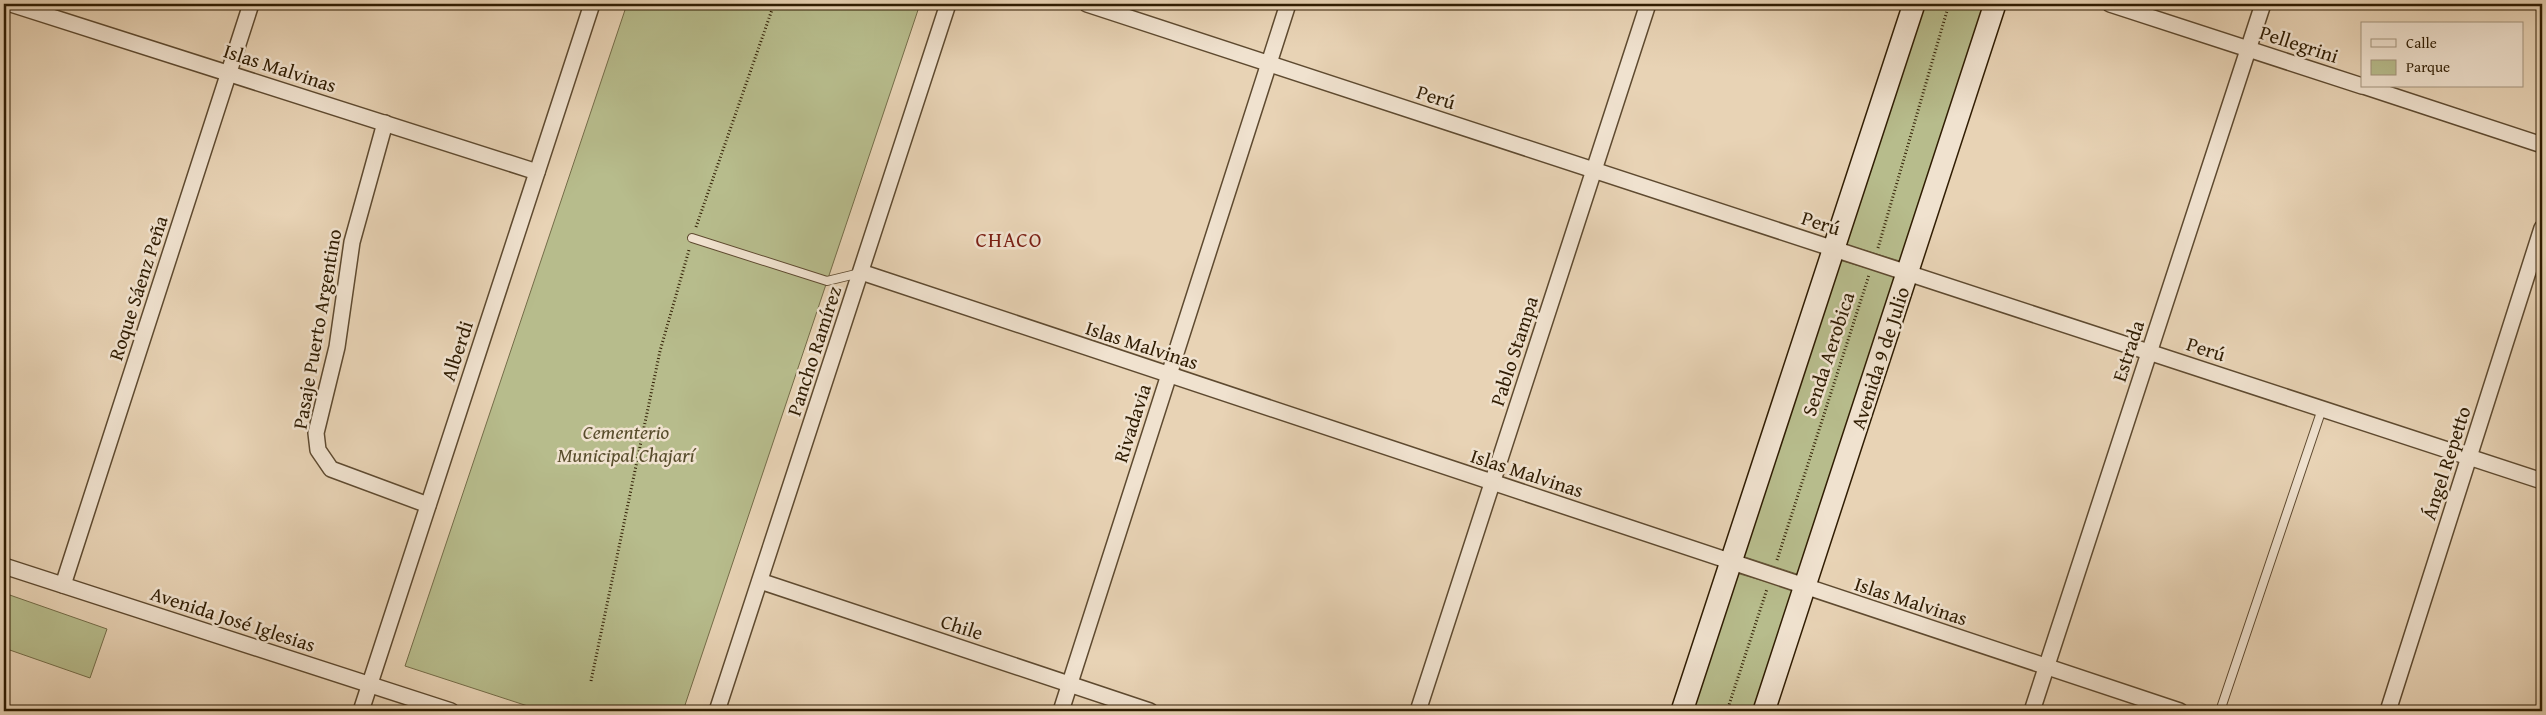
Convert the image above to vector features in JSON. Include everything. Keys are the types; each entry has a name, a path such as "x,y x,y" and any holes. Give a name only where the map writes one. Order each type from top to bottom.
{"main road":[{"path":"1682,711 1914,4"},
{"name":"Avenida 9 de Julio","path":"1764,711 1995,4"}],"street":[{"name":"Islas Malvinas","path":"10,4 537,172"},
{"name":"Roque Sáenz Peña","path":"63,585 251,4"},
{"name":"Alberdi","path":"361,711 592,4"},
{"name":"Pancho Ramírez","path":"718,711 948,4"},
{"name":"Perú","path":"1087,4 2542,481"},
{"name":"Rivadavia","path":"1062,711 1069,684 1288,4"},
{"name":"Pablo Stampa","path":"1418,711 1648,4"},
{"name":"Pellegrini","path":"2110,4 2361,85"},
{"name":"Estrada","path":"2032,711 2263,4"},
{"name":"Pellegrini","path":"2369,88 2542,145"},
{"name":"Pasaje Puerto Argentino","path":"385,123 352,242 337,347 316,432 318,450 331,469 428,505"},
{"name":"Ángel Repetto","path":"2388,711 2542,228"},
{"name":"Islas Malvinas","path":"861,272 2180,711"},
{"name":"Avenida José Iglesias","path":"4,566 450,711"},
{"name":"Chile","path":"760,581 1150,711"}],"lane":[{"path":"692,238 827,281 861,272"},
{"path":"2220,711 2322,409"}],"path":[{"path":"590,681 660,351 692,238 774,4"},
{"name":"Senda Aerobica","path":"1727,711 1874,262 1949,4"}],"green space":[{"name":"Cementerio Municipal Chajarí","path":"627,4 920,4 683,711 543,711 405,666"},
{"path":"1922,4 1988,4 1903,262 1844,244"},
{"path":"1839,260 1898,277 1800,575 1742,556"},
{"path":"1736,573 1796,590 1756,711 1692,711"},
{"path":"4,593 107,629 90,678 4,648"}],"district":[{"name":"CHACO","path":"1009,240"}]}
